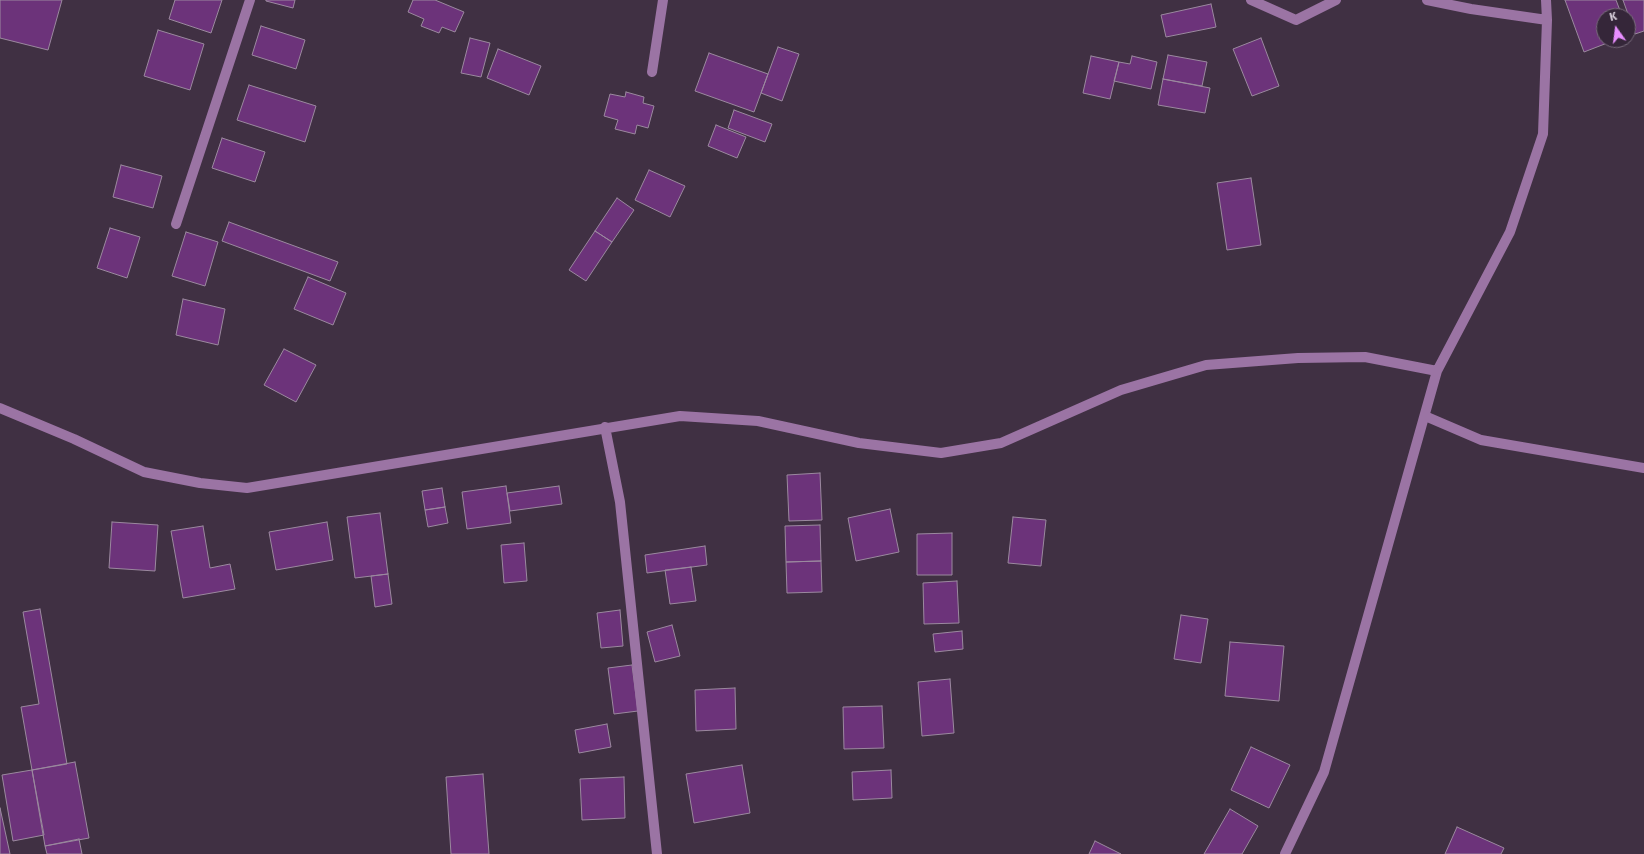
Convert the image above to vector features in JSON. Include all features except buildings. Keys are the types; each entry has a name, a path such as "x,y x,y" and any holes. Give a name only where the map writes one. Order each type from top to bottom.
{"street":[{"path":"176,224 250,0"},
{"path":"652,72 663,0"},
{"path":"1251,0 1296,20 1336,0"},
{"path":"1427,0 1470,9 1547,20"},
{"path":"1286,854 1324,772 1437,371 1510,232 1543,134 1547,20 1546,0"},
{"path":"0,408 74,439 144,472 200,483 247,488 605,427 680,416 758,421 859,443 941,453 1001,444 1121,390 1206,365 1298,358 1365,356 1437,371"},
{"path":"1425,416 1481,440 1644,468"},
{"path":"605,427 620,502 657,854"}]}
